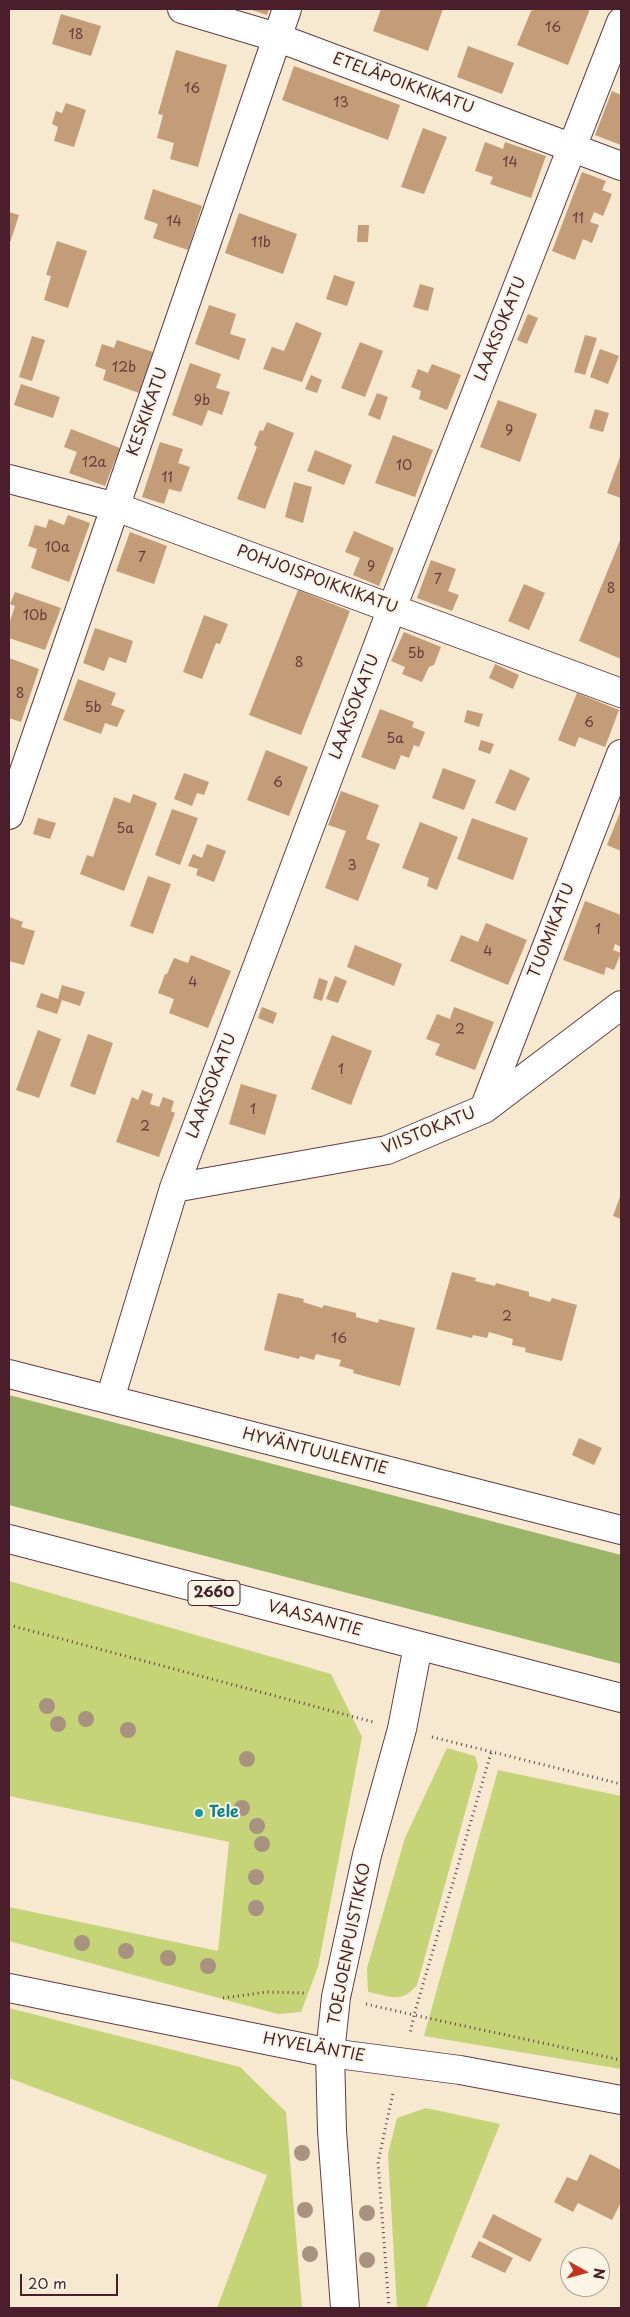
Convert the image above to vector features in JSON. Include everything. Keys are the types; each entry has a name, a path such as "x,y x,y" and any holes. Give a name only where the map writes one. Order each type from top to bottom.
{"street":[{"name":"ETELÄPOIKKIKATU","path":"182,9 276,37 621,166"},
{"name":"KESKIKATU","path":"9,815 286,9"},
{"name":"LAAKSOKATU","path":"110,1399 174,1188 392,608 621,22"},
{"name":"POHJOISPOIKKIKATU","path":"9,479 116,507 621,694"},
{"name":"TUOMIKATU","path":"484,1109 621,754"},
{"name":"VIISTOKATU","path":"174,1188 387,1150 484,1109 621,1005"},
{"name":"HYVÄNTUULENTIE","path":"9,1374 621,1530"},
{"name":"VAASANTIE","path":"9,1539 621,1698"},
{"name":"TOEJOENPUISTIKKO","path":"345,2308 332,2132 330,2053 336,1997 351,1922 402,1730 418,1646"},
{"name":"HYVELÄNTIE","path":"9,1988 330,2053 460,2070 621,2100"}],"path":[{"path":"9,1625 490,1753 621,1784"},
{"path":"490,1753 414,2015 621,2060"}],"green space":[{"path":"9,1395 621,1555 621,1664 9,1505"},
{"path":"9,1581 331,1674 362,1737 318,1967 301,2012 278,2014 9,1941 9,1907 218,1951 229,1842 9,1796"},
{"path":"447,1748 475,1756 478,1766 417,1985 406,1995 400,1997 389,1997 368,1992 367,1968 405,1838"},
{"path":"498,1770 621,1796 621,2069 424,2036"},
{"path":"9,2008 240,2067 286,2112 302,2308 217,2308 267,2175 9,2078"},
{"path":"426,2108 500,2124 426,2308 397,2308 388,2154 397,2118"}],"building":[{"path":"249,9 269,9 267,15"},
{"path":"381,9 443,9 428,51 373,31"},
{"path":"536,9 590,9 568,65 517,45 531,11"},
{"path":"61,14 101,26 91,56 52,44"},
{"path":"468,46 514,63 502,94 457,77"},
{"path":"176,50 227,65 198,167 170,159 174,143 157,138 163,115 158,114"},
{"path":"294,66 400,105 388,140 282,100"},
{"path":"612,91 621,95 621,145 595,135"},
{"path":"66,103 86,110 74,147 54,141 58,127 52,124 56,111 62,113"},
{"path":"423,128 447,137 424,194 401,187"},
{"path":"485,142 503,149 505,142 546,156 531,198 490,184 493,177 475,171"},
{"path":"582,172 606,181 602,190 612,194 603,216 594,212 590,222 599,225 592,243 583,239 575,260 552,251"},
{"path":"153,189 202,206 188,250 153,238 158,224 144,219"},
{"path":"9,212 19,215 9,246"},
{"path":"239,213 297,234 283,274 225,253"},
{"path":"358,225 369,225 368,242 357,242"},
{"path":"57,241 87,251 68,308 44,300 51,276 46,275"},
{"path":"334,275 355,282 347,306 326,299"},
{"path":"420,284 434,288 428,311 413,307"},
{"path":"209,305 236,314 230,334 246,339 239,360 195,344"},
{"path":"528,314 538,318 527,344 517,340"},
{"path":"296,322 322,333 302,382 263,369 272,347 284,351"},
{"path":"585,335 597,338 585,375 574,372"},
{"path":"32,336 45,340 32,381 19,377"},
{"path":"117,340 153,352 139,393 103,380 106,370 95,366 102,344 114,348"},
{"path":"360,342 383,351 365,397 341,388"},
{"path":"600,349 619,356 608,384 590,377"},
{"path":"190,363 221,374 216,388 230,392 222,415 208,410 202,426 172,415"},
{"path":"432,364 461,375 447,410 419,399 421,391 411,387 418,369 428,373"},
{"path":"311,375 322,380 317,393 305,389"},
{"path":"21,384 60,397 53,418 14,405"},
{"path":"377,393 388,397 380,420 368,415"},
{"path":"498,400 537,414 520,462 480,447"},
{"path":"595,409 609,413 603,432 589,428"},
{"path":"267,422 294,433 265,509 237,499 257,447 254,445 260,430 263,431"},
{"path":"71,429 120,448 105,486 69,473 77,452 64,447"},
{"path":"393,435 433,450 415,497 375,483"},
{"path":"160,442 183,449 178,463 190,467 181,492 169,489 164,504 142,497"},
{"path":"315,450 352,465 344,485 307,471"},
{"path":"621,454 621,498 607,493"},
{"path":"294,482 312,487 303,523 285,517"},
{"path":"68,515 90,523 69,582 31,568 37,549 28,546 35,525 46,528 49,519 64,525"},
{"path":"354,531 394,548 379,586 353,575 360,558 345,552"},
{"path":"130,532 167,546 154,584 116,571"},
{"path":"621,538 621,659 579,641"},
{"path":"431,560 456,569 448,591 459,595 452,611 417,598"},
{"path":"524,584 545,593 529,630 508,621"},
{"path":"298,590 350,611 301,735 249,715"},
{"path":"15,592 61,608 45,650 9,638 9,624 15,606 10,604"},
{"path":"204,615 228,624 220,644 216,643 202,679 183,672"},
{"path":"95,628 133,641 126,663 109,657 104,671 83,663"},
{"path":"404,632 441,647 434,665 429,667 422,682 402,674 405,667 391,661"},
{"path":"9,658 39,669 21,722 9,718"},
{"path":"495,664 519,675 513,689 489,678"},
{"path":"78,679 116,693 111,705 125,710 117,727 105,723 101,734 63,720"},
{"path":"577,693 619,710 605,747 579,737 575,747 558,740"},
{"path":"380,709 414,722 412,727 425,732 419,747 414,745 409,758 401,755 395,770 361,757"},
{"path":"467,710 483,714 479,727 464,722"},
{"path":"481,740 494,744 490,754 478,750"},
{"path":"266,750 308,767 289,816 247,800"},
{"path":"443,768 476,780 464,810 432,798"},
{"path":"510,769 530,778 515,811 495,803"},
{"path":"184,773 209,782 204,795 197,793 192,806 174,799"},
{"path":"341,791 379,805 366,839 380,844 358,901 325,888 346,831 328,825"},
{"path":"133,794 157,803 124,891 80,874 87,855 93,857 114,797 130,803"},
{"path":"172,809 198,818 180,865 155,855"},
{"path":"621,810 621,851 607,845"},
{"path":"38,818 56,823 50,839 33,834"},
{"path":"472,818 528,838 513,880 457,859"},
{"path":"420,822 458,837 437,890 427,886 429,878 402,868"},
{"path":"207,844 226,851 214,882 196,875 198,869 188,866 193,854 202,858"},
{"path":"148,876 171,884 153,934 130,926"},
{"path":"585,901 621,915 621,947 615,944 613,950 621,953 614,970 606,967 604,975 563,960"},
{"path":"9,917 23,922 21,927 35,931 24,965 9,961"},
{"path":"486,923 527,940 508,985 450,961 461,935 478,942"},
{"path":"355,945 402,964 394,986 347,967"},
{"path":"191,955 231,971 208,1028 169,1013 174,999 158,993 165,974 167,974 174,958 188,963"},
{"path":"335,976 347,981 338,1003 326,999"},
{"path":"319,978 328,981 322,1001 313,998"},
{"path":"62,985 85,992 80,1006 62,1000 57,1014 36,1007 41,993 58,999"},
{"path":"262,1007 277,1013 273,1024 258,1018"},
{"path":"454,1007 494,1022 475,1070 435,1055 440,1044 426,1039 437,1014 450,1019"},
{"path":"38,1030 61,1039 39,1098 16,1090"},
{"path":"88,1034 113,1043 95,1095 70,1086"},
{"path":"332,1035 372,1051 351,1105 311,1089"},
{"path":"241,1084 277,1095 265,1135 229,1124"},
{"path":"142,1090 153,1094 150,1104 159,1107 163,1097 174,1101 171,1111 175,1113 159,1157 116,1142 132,1097 138,1100"},
{"path":"621,1194 621,1219 613,1216"},
{"path":"452,1272 476,1278 475,1281 495,1286 496,1283 529,1292 529,1296 550,1302 552,1298 577,1305 562,1361 525,1352 526,1348 512,1345 513,1339 489,1332 487,1338 473,1335 472,1338 436,1329"},
{"path":"278,1293 304,1299 303,1302 322,1308 324,1305 356,1313 356,1317 378,1323 379,1319 415,1328 400,1386 353,1373 354,1370 339,1366 341,1360 316,1354 314,1360 300,1356 299,1359 264,1350"},
{"path":"579,1438 602,1448 594,1465 572,1455"},
{"name":"Tele","path":"197,1807 203,1808 202,1820 195,1818"},
{"path":"590,2154 621,2170 621,2202 612,2220 578,2203 573,2212 554,2202 567,2177 577,2181"},
{"path":"493,2214 542,2239 530,2262 482,2237"},
{"path":"479,2241 513,2258 505,2273 471,2257"}],"place":[{"name":"Tele","path":"199,1813"}]}
